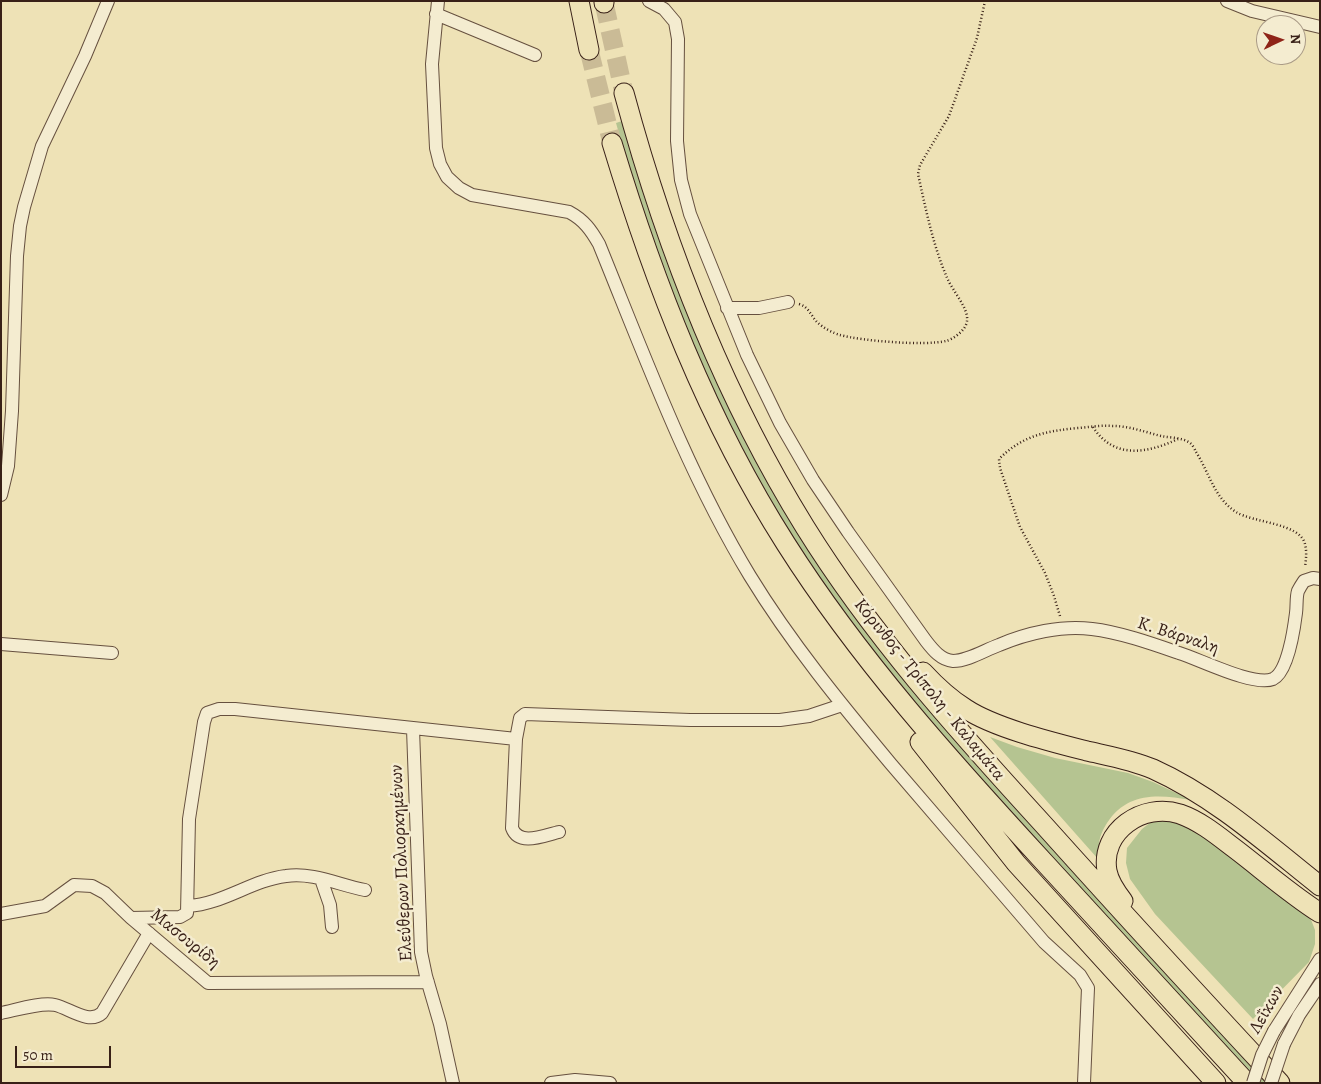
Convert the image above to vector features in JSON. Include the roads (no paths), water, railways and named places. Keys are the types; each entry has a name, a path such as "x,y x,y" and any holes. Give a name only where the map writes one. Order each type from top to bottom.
{"highway":[{"path":"579,1 589,50"},
{"name":"Κόρινθος - Τρίπολη - Καλαμάτα","path":"624,93 659,211 675,258 706,335 762,452 832,568 896,655 945,715 1174,970 1280,1083"},
{"name":"Κόρινθος - Τρίπολη - Καλαμάτα","path":"612,143 636,223 652,267 700,382 745,472 785,542 813,584 871,663 927,732 981,794 1247,1083"},
{"path":"832,568 931,681 966,709 987,720 1007,727 1151,768 1222,808 1320,886"},
{"path":"813,584 832,620 896,710 1016,864 1216,1083"},
{"path":"1174,970 1115,891 1107,872 1107,851 1116,831 1138,816 1164,811 1178,813 1193,820 1207,828 1319,915"}],"street":[{"path":"1,495 12,412 17,256 22,216 42,146 95,34 108,1"},
{"path":"649,1 664,10 675,22 678,39 677,141 681,180 690,214 727,308 759,308 788,302"},
{"path":"1227,1 1252,11 1320,26"},
{"path":"535,55 437,8 432,64 434,128 440,164 447,177 472,196 554,208 569,212 582,219 592,231 669,416 707,500 756,586 809,662 842,705 1044,942 1080,975 1086,984 1088,996 1084,1048 1084,1083"},
{"name":"Κ. Βάρναλη","path":"727,308 769,402 813,480 933,650 941,657 954,661 968,658 1021,638 1066,629 1092,629 1180,653 1235,674 1257,680 1272,679 1283,670 1287,659 1296,615 1298,592 1304,581 1313,578 1320,579"},
{"path":"1,644 112,653"},
{"path":"560,832 525,839 519,837 514,831 512,812 516,739 520,718 525,714 700,720 780,720 809,716 842,705"},
{"path":"131,918 182,917 187,913 190,804 207,713 219,709 235,709 516,739"},
{"name":"Ελεύθερων Πολιορκημένων","path":"413,729 420,932 423,962 454,1083"},
{"path":"188,906 212,902 281,876 306,875 365,890"},
{"path":"320,879 330,905 332,928"},
{"name":"Μασουρίδη","path":"1,914 45,906 68,888 76,884 82,884 102,891 206,982 212,984 428,982"},
{"path":"1,1013 52,1004 87,1017 98,1016 102,1013 149,933"},
{"name":"Λεΐκων","path":"1253,1083 1262,1054 1274,1031 1320,959"},
{"name":"Λεΐκων","path":"1270,1083 1284,1044 1299,1015 1320,984"},
{"path":"551,1083 575,1080 610,1083"}],"tunnel":[{"path":"604,3 624,93"},
{"path":"589,50 612,143"}]}
